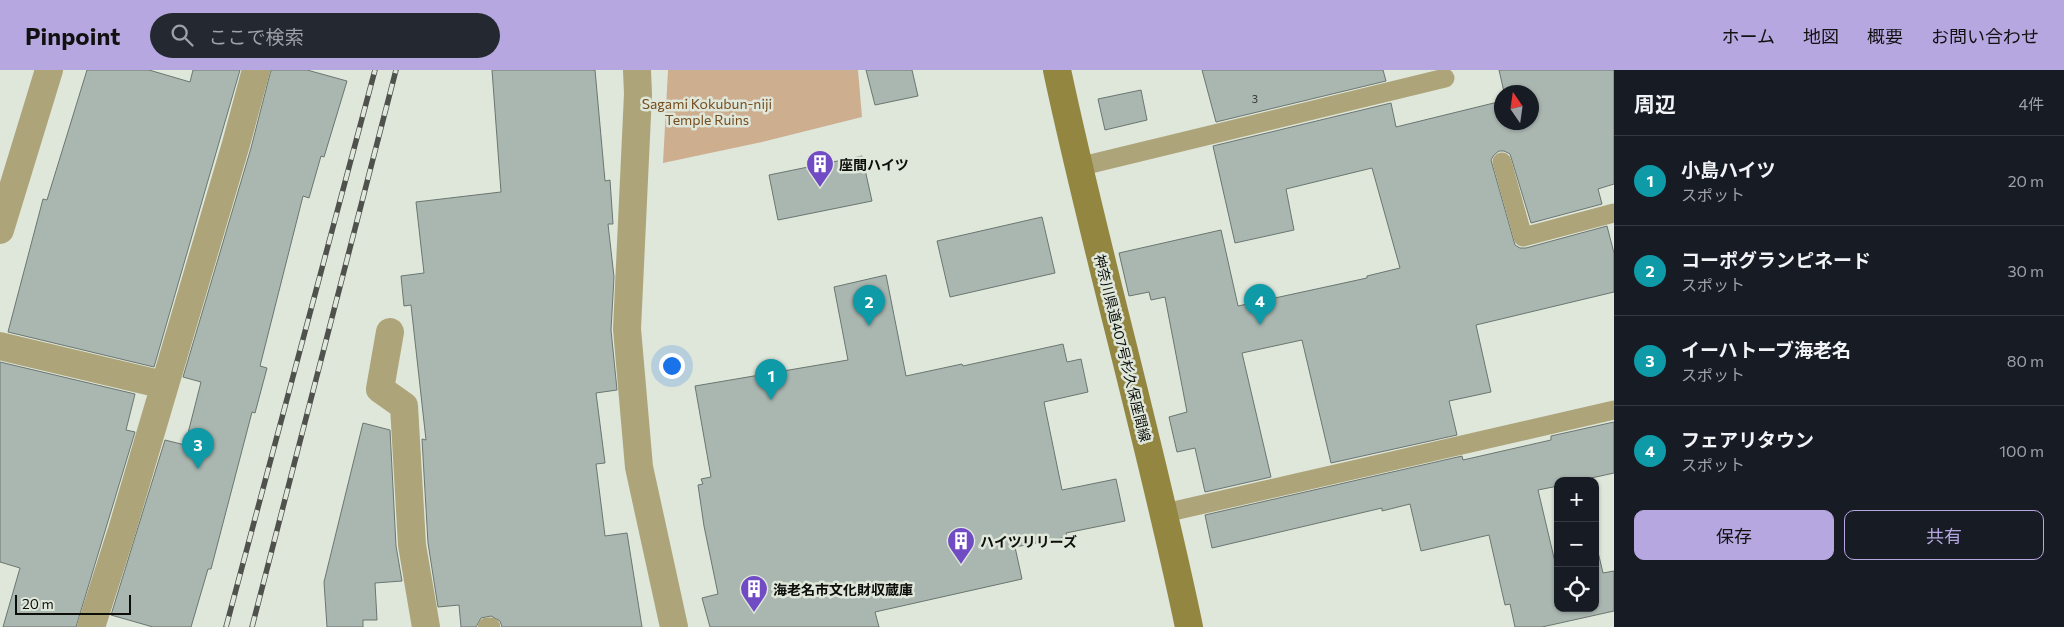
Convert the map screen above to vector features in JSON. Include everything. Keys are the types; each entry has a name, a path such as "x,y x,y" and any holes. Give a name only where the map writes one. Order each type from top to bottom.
{"main road":[{"name":"神奈川県道407号杉久保座間線","path":"1057,70 1078,167 1165,513 1189,627"}],"street":[{"path":"0,230 49,70"},
{"path":"92,627 236,144 256,70"},
{"path":"637,70 638,94 627,329 639,467 674,627"},
{"path":"390,332 380,389 404,406 412,545 426,627"},
{"path":"0,346 164,385"}],"lane":[{"path":"1078,167 1445,78"},
{"path":"1502,162 1523,238 1614,213"},
{"path":"1165,513 1614,410"}],"green space":[{"name":"Sagami Kokubun-niji Temple Ruins","path":"668,70 858,70 862,117 762,142 663,163"}],"building":[{"path":"87,70 149,70 190,82 193,70 240,70 154,367 8,332 43,199 47,200"},
{"path":"271,70 307,70 347,81 324,157 321,156 309,198 303,196 260,366 267,368 255,413 252,412 211,569 208,569 191,627 153,627 111,615 165,440 185,445 201,382 183,377 251,148"},
{"path":"492,70 595,70 605,181 610,180 613,224 608,224 614,277 611,330 617,390 596,393 605,463 596,464 605,536 627,533 642,627 502,627 500,621 491,616 481,618 476,627 461,627 459,605 438,607 428,543 422,439 426,440 411,305 404,306 401,276 424,273 416,202 501,192"},
{"path":"866,70 912,70 918,96 875,105"},
{"path":"1202,70 1383,70 1386,81 1216,122"},
{"path":"1499,70 1614,70 1614,184 1598,189 1602,204 1531,223 1510,154 1499,151 1491,160 1515,245 1520,248 1526,248 1607,226 1614,253 1614,292 1476,325 1491,392 1449,401 1457,435 1331,463 1302,340 1242,353 1271,477 1205,492 1195,448 1177,452 1169,417 1187,412 1165,297 1151,300 1149,292 1129,296 1119,253 1221,230 1238,306 1367,278 1367,276 1400,268 1372,168 1286,189 1294,230 1235,243 1213,146 1391,103 1396,127 1494,103 1494,130 1539,130 1539,85 1502,85"},
{"path":"1141,90 1147,120 1105,130 1098,99"},
{"name":"座間ハイツ","path":"862,156 872,201 778,220 769,175"},
{"path":"1042,217 1055,273 950,297 937,241"},
{"path":"886,275 906,376 962,364 963,366 1063,344 1067,362 1081,359 1088,392 1044,402 1062,490 1116,479 1125,521 1066,533 1067,537 1015,547 1022,579 875,612 879,627 710,627 702,598 718,594 698,485 703,484 701,479 711,477 695,386 848,360 834,287"},
{"path":"0,362 135,394 126,430 135,432 76,627 3,627 20,568 0,562"},
{"path":"1614,422 1614,473 1596,477 1554,477 1554,487 1538,490 1554,558 1554,612 1599,612 1599,556 1603,573 1614,571 1614,611 1542,627 1515,627 1510,604 1505,605 1489,535 1421,551 1410,504 1382,511 1382,508 1212,548 1205,515 1462,456 1463,460 1551,440 1551,436"},
{"path":"363,423 390,430 396,546 402,581 375,583 377,620 363,620 363,627 327,627 324,582"}],"railway":[{"path":"226,627 375,70"},
{"path":"252,627 396,70"}],"place":[{"name":"座間ハイツ","path":"820,188"},
{"name":"フェアリタウン","path":"1260,325"},
{"name":"コーポグランピネード","path":"869,326"},
{"name":"小島ハイツ","path":"771,400"},
{"name":"イーハトーブ海老名","path":"198,469"},
{"name":"ハイツリリーズ","path":"961,565"},
{"name":"海老名市文化財収蔵庫","path":"754,613"}]}
